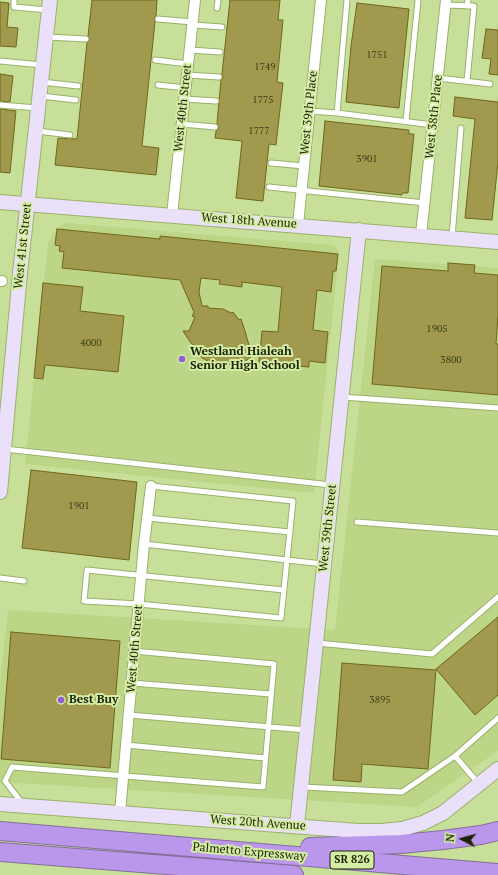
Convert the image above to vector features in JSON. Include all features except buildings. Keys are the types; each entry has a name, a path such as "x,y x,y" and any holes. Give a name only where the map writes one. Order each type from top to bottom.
{"highway":[{"name":"Palmetto Expressway","path":"0,831 498,873"},
{"path":"206,848 401,844 481,835 498,831"},
{"path":"0,852 294,875"}],"street":[{"name":"West 40th Street","path":"172,215 195,0"},
{"name":"West 39th Place","path":"298,225 321,0"},
{"name":"West 38th Place","path":"421,235 446,2"},
{"name":"West 41st Street","path":"0,492 20,273 50,5"},
{"name":"West 18th Avenue","path":"0,202 498,242"},
{"name":"West 39th Street","path":"297,826 359,230"},
{"name":"West 40th Street","path":"120,812 144,544 151,486"},
{"name":"West 20th Avenue","path":"0,804 358,831 402,829 423,823 443,813 498,769"}],"lane":[{"path":"14,0 14,7 50,5"},
{"path":"217,8 218,0"},
{"path":"337,113 347,0"},
{"path":"406,121 418,0"},
{"path":"467,6 468,0"},
{"path":"446,2 474,6 467,81"},
{"path":"158,19 222,27"},
{"path":"46,37 86,39"},
{"path":"190,50 220,52"},
{"path":"154,60 188,64"},
{"path":"0,61 43,65"},
{"path":"187,75 219,78"},
{"path":"438,78 490,84"},
{"path":"158,85 186,88"},
{"path":"0,105 78,86"},
{"path":"40,96 76,100"},
{"path":"184,99 216,101"},
{"path":"310,111 433,125"},
{"path":"182,124 215,127"},
{"path":"452,238 461,128"},
{"path":"36,131 70,135"},
{"path":"271,163 304,166"},
{"path":"269,187 425,203"},
{"path":"341,397 498,408"},
{"path":"4,449 332,485"},
{"path":"151,486 293,500 290,532 284,590 281,618 84,600 87,570 284,590"},
{"path":"147,518 290,532"},
{"path":"358,522 498,533"},
{"path":"144,544 324,564"},
{"path":"0,578 24,581"},
{"path":"316,643 432,654 498,596"},
{"path":"24,805 5,781 12,767 263,786 274,664 134,651"},
{"path":"132,682 271,694"},
{"path":"129,715 307,730"},
{"path":"301,787 402,792 455,756 498,718"},
{"path":"126,745 265,758"},
{"path":"455,756 480,784"}],"shaded area":[{"name":"Westland Hialeah Senior High School","path":"65,223 332,245 336,247 339,253 314,493 25,464 48,243 54,232"},
{"path":"375,259 498,268 498,751 417,807 0,782 0,683 8,610 335,630"}],"place":[{"name":"Westland Hialeah Senior High School","path":"182,359"},
{"name":"Best Buy","path":"61,700"}]}
